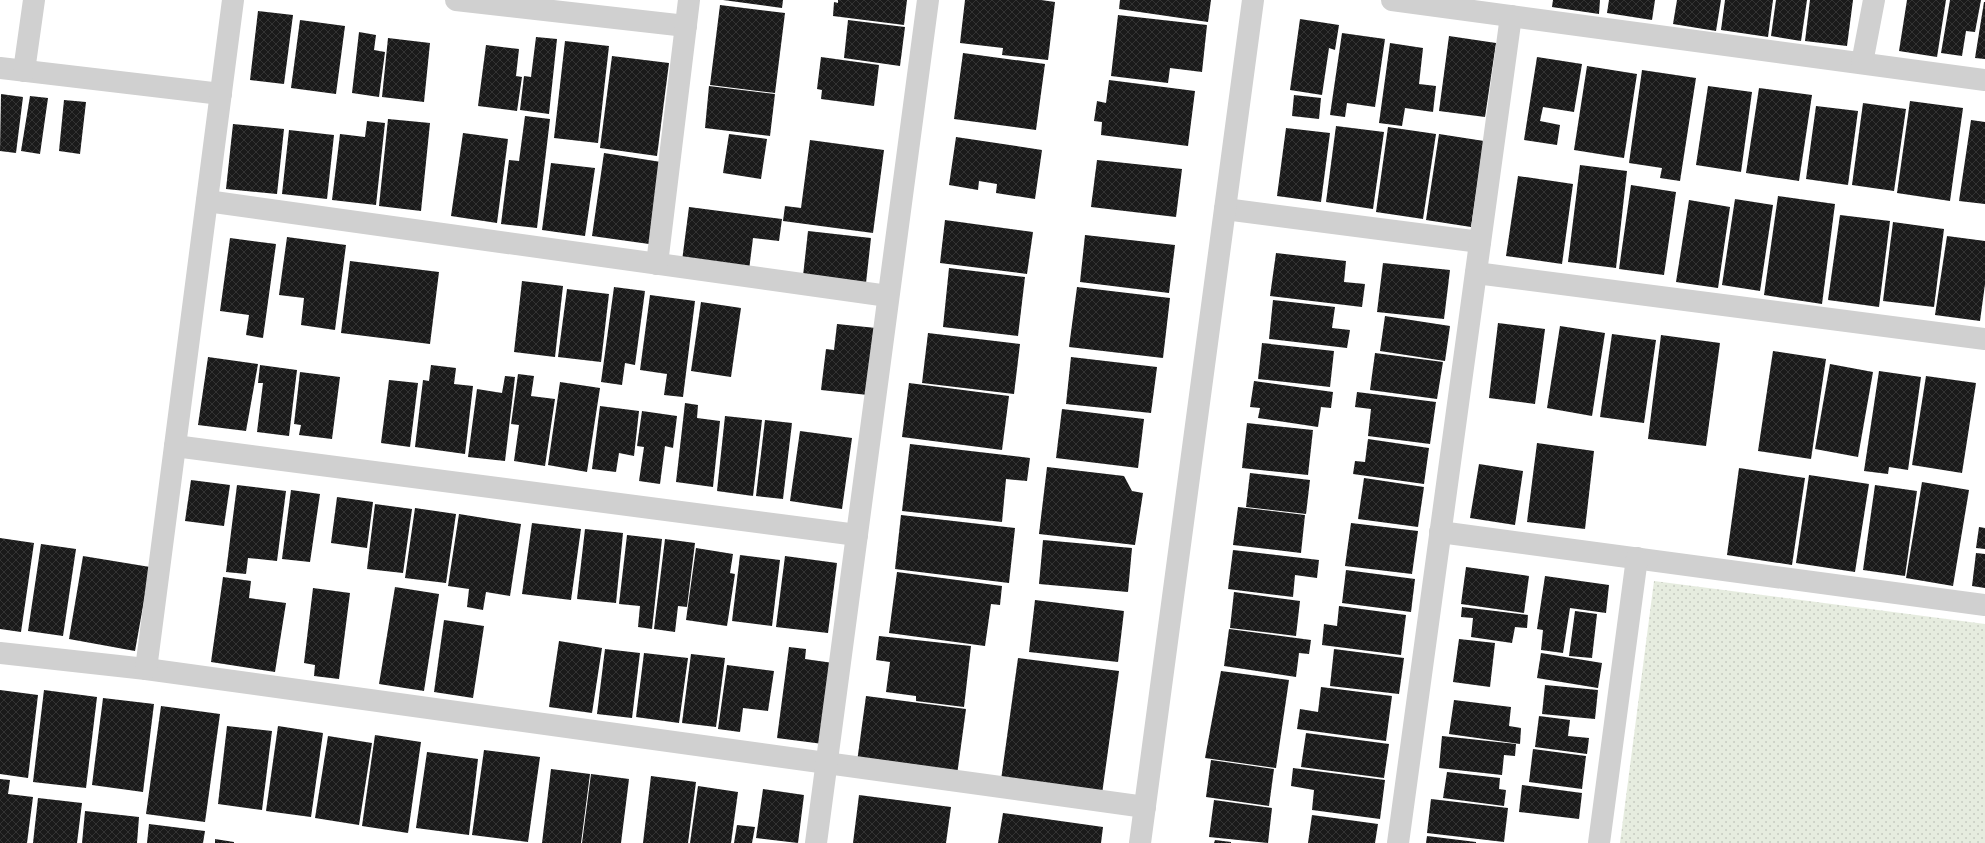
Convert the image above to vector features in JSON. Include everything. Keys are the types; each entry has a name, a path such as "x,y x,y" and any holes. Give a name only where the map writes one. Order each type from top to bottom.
{"street":[{"path":"24,71 34,0"},
{"path":"146,669 233,0"},
{"path":"657,264 689,0"},
{"path":"816,843 928,0"},
{"path":"1140,843 1252,0"},
{"path":"1392,0 1985,80"},
{"path":"1862,63 1874,0"},
{"path":"470,1 686,26"},
{"path":"1398,843 1511,16"},
{"path":"0,68 221,94"},
{"path":"207,201 888,296"},
{"path":"1224,209 1480,242"},
{"path":"1476,273 1985,340"},
{"path":"175,446 857,535"},
{"path":"1440,532 1985,605"},
{"path":"1599,843 1637,558"},
{"path":"0,652 146,669 1145,807"}],"shaded area":[{"path":"1654,581 1985,624 1985,843 1620,843"}],"building":[{"path":"723,0 783,0 782,8"},
{"path":"838,0 907,0 904,25 833,16 834,2 838,3"},
{"path":"965,0 1041,0 1055,2 1048,60 1002,55 1003,48 960,43"},
{"path":"1120,0 1211,0 1208,22 1119,9"},
{"path":"1553,0 1600,0 1599,14 1552,7"},
{"path":"1609,0 1655,0 1652,20 1607,13"},
{"path":"1677,0 1721,0 1716,31 1673,24"},
{"path":"1725,0 1773,0 1768,37 1721,30"},
{"path":"1776,0 1807,0 1801,41 1771,36"},
{"path":"1810,0 1853,0 1847,46 1805,41"},
{"path":"1907,0 1946,0 1937,57 1899,51"},
{"path":"1950,0 1981,0 1975,32 1966,31 1962,56 1941,53"},
{"path":"1985,2 1985,59 1975,58"},
{"path":"720,5 785,13 775,93 710,85"},
{"path":"258,11 293,15 284,84 250,80"},
{"path":"1118,15 1207,25 1202,72 1170,68 1168,83 1111,76"},
{"path":"1300,19 1339,25 1335,50 1329,48 1322,95 1290,90"},
{"path":"300,20 345,26 336,94 291,88"},
{"path":"848,20 905,27 900,66 844,58"},
{"path":"359,32 376,35 374,50 385,52 379,97 352,93"},
{"path":"1342,33 1385,39 1375,107 1347,103 1345,117 1330,115"},
{"path":"1449,36 1496,43 1485,117 1439,111"},
{"path":"536,37 557,39 549,114 520,110 524,76 531,77"},
{"path":"388,38 430,43 424,102 382,97"},
{"path":"565,41 609,46 598,143 554,138"},
{"path":"1390,43 1423,48 1419,84 1436,86 1433,112 1405,108 1402,126 1379,123"},
{"path":"486,45 519,49 516,76 522,77 517,111 478,106"},
{"path":"963,53 1045,64 1036,130 954,119"},
{"path":"612,56 669,63 657,156 600,148"},
{"path":"821,57 879,65 874,106 821,99 822,90 817,89"},
{"path":"1537,57 1582,64 1574,112 1543,107 1540,121 1560,125 1557,145 1524,140"},
{"path":"1587,66 1637,74 1624,158 1574,150"},
{"path":"1642,70 1696,78 1680,181 1660,178 1662,168 1629,163"},
{"path":"1109,80 1195,91 1188,146 1101,135 1102,122 1094,121 1097,101 1106,103"},
{"path":"709,86 775,94 770,136 705,128"},
{"path":"1708,86 1752,92 1741,172 1696,165"},
{"path":"1759,88 1812,95 1799,181 1746,173"},
{"path":"1,94 23,97 16,153 0,151"},
{"path":"1294,95 1321,98 1319,119 1292,116"},
{"path":"30,96 48,98 40,154 21,151"},
{"path":"64,100 86,102 80,154 59,151"},
{"path":"1910,101 1963,108 1950,201 1897,193"},
{"path":"1863,103 1906,109 1894,191 1852,185"},
{"path":"1816,106 1858,111 1848,185 1806,179"},
{"path":"525,116 550,119 537,228 501,224 509,160 519,161"},
{"path":"388,119 430,123 421,211 379,206"},
{"path":"1971,120 1985,122 1985,204 1959,201"},
{"path":"367,121 385,123 376,205 332,200 340,134 365,137"},
{"path":"233,124 284,129 277,194 226,189"},
{"path":"1336,126 1384,132 1373,209 1326,202"},
{"path":"1388,127 1436,134 1423,219 1376,212"},
{"path":"1286,128 1330,133 1321,202 1277,196"},
{"path":"289,130 334,135 327,199 282,194"},
{"path":"463,133 508,139 497,223 451,216"},
{"path":"729,134 767,139 761,179 723,173"},
{"path":"1439,134 1484,141 1471,227 1426,220"},
{"path":"956,137 1042,150 1035,199 996,193 997,184 979,181 978,190 949,185"},
{"path":"810,140 884,150 873,233 783,221 785,206 801,208"},
{"path":"604,153 661,162 649,244 592,236"},
{"path":"1097,160 1182,169 1176,217 1091,207"},
{"path":"551,163 595,168 585,236 542,230"},
{"path":"1580,165 1627,171 1616,268 1568,262"},
{"path":"1518,176 1573,184 1562,264 1506,256"},
{"path":"1631,185 1676,192 1664,275 1619,269"},
{"path":"1778,196 1835,204 1822,304 1764,295"},
{"path":"1735,199 1773,205 1760,291 1722,285"},
{"path":"1689,200 1730,207 1718,288 1676,282"},
{"path":"689,207 782,219 779,241 753,238 749,270 682,261"},
{"path":"1840,215 1890,221 1879,307 1828,300"},
{"path":"945,220 1033,232 1027,274 940,263"},
{"path":"1893,222 1944,229 1934,307 1883,301"},
{"path":"808,231 871,238 866,283 803,276"},
{"path":"1085,235 1175,245 1169,293 1080,282"},
{"path":"1947,236 1985,241 1985,284 1980,321 1935,315"},
{"path":"287,237 346,245 335,330 301,325 304,298 279,295"},
{"path":"230,238 276,244 263,338 246,335 249,315 220,311"},
{"path":"1276,253 1346,261 1344,282 1365,284 1362,307 1270,296"},
{"path":"350,261 439,272 430,344 341,333"},
{"path":"1383,263 1450,270 1444,319 1377,312"},
{"path":"949,268 1025,277 1018,336 943,327"},
{"path":"522,281 563,286 555,357 514,352"},
{"path":"614,287 645,291 635,365 625,363 622,385 601,382"},
{"path":"1077,287 1170,298 1163,358 1069,347"},
{"path":"567,289 609,294 601,362 558,357"},
{"path":"650,295 695,301 683,397 664,395 667,374 640,370"},
{"path":"1273,300 1335,307 1332,328 1350,330 1347,348 1269,339"},
{"path":"701,302 741,308 731,377 691,371"},
{"path":"1385,316 1450,326 1445,361 1380,351"},
{"path":"1498,323 1545,329 1535,404 1489,398"},
{"path":"837,324 876,328 868,395 821,390 826,349 834,350"},
{"path":"1560,326 1605,333 1592,416 1547,408"},
{"path":"928,333 1020,344 1014,394 922,383"},
{"path":"1612,334 1656,340 1644,423 1600,417"},
{"path":"1661,335 1720,343 1706,446 1648,439"},
{"path":"1262,343 1334,351 1330,387 1258,379"},
{"path":"1773,351 1826,359 1811,459 1758,451"},
{"path":"1375,353 1443,362 1437,399 1370,390"},
{"path":"208,357 258,364 246,431 198,425"},
{"path":"1071,357 1157,367 1151,413 1066,404"},
{"path":"1830,364 1873,372 1858,457 1815,449"},
{"path":"260,365 297,370 289,436 257,432 263,383 258,383"},
{"path":"431,365 456,368 454,384 473,386 465,454 415,447 423,380 429,381"},
{"path":"1879,371 1921,377 1908,470 1889,467 1888,474 1864,471"},
{"path":"300,372 340,377 332,439 299,435 301,425 294,424"},
{"path":"518,374 534,376 531,396 555,399 545,466 514,461 519,425 511,424"},
{"path":"505,376 515,377 505,461 468,457 477,389 502,393"},
{"path":"1926,376 1976,383 1962,473 1912,465"},
{"path":"389,380 418,383 410,447 381,443"},
{"path":"1254,381 1333,392 1331,408 1321,407 1318,427 1258,418 1260,408 1250,407"},
{"path":"560,382 600,388 587,472 548,465"},
{"path":"909,383 1009,396 1002,450 902,437"},
{"path":"1357,392 1436,402 1430,444 1368,436 1371,409 1355,407"},
{"path":"685,403 698,405 697,418 720,421 713,487 676,482"},
{"path":"600,406 639,411 634,456 619,453 616,472 592,469"},
{"path":"1062,409 1144,419 1138,468 1056,458"},
{"path":"642,411 677,416 673,448 665,446 660,484 639,481 644,447 637,446"},
{"path":"725,416 762,420 753,496 717,491"},
{"path":"765,420 792,423 783,499 756,496"},
{"path":"1247,423 1313,430 1308,475 1242,468"},
{"path":"800,431 852,438 842,509 790,501"},
{"path":"1368,439 1429,448 1424,484 1353,474 1355,461 1365,462"},
{"path":"1537,443 1594,451 1585,529 1527,522"},
{"path":"910,444 1030,458 1027,481 1006,479 1002,522 902,511"},
{"path":"1479,464 1523,471 1515,525 1470,518"},
{"path":"1047,467 1124,476 1132,491 1143,493 1135,545 1039,534"},
{"path":"1739,468 1805,478 1792,565 1727,555"},
{"path":"1250,473 1310,480 1306,514 1246,507"},
{"path":"1809,475 1869,484 1855,572 1796,563"},
{"path":"1364,478 1424,487 1418,527 1358,519"},
{"path":"191,480 230,485 224,526 185,521"},
{"path":"1922,482 1969,490 1953,586 1906,578"},
{"path":"237,485 286,491 277,561 248,558 246,574 226,572"},
{"path":"1875,485 1917,491 1905,576 1863,570"},
{"path":"291,490 320,494 310,562 282,559"},
{"path":"337,497 373,502 367,548 331,543"},
{"path":"375,504 412,509 403,573 367,569"},
{"path":"1238,507 1305,515 1301,553 1233,545"},
{"path":"415,508 456,514 446,583 405,578"},
{"path":"459,514 521,524 510,596 486,592 483,610 467,607 469,589 448,586"},
{"path":"901,515 1015,528 1009,583 895,569"},
{"path":"532,523 581,529 571,600 522,594"},
{"path":"1351,523 1418,531 1412,574 1345,566"},
{"path":"1979,527 1985,528 1985,549 1976,548"},
{"path":"585,529 623,533 616,603 577,599"},
{"path":"627,535 662,539 652,629 638,627 640,606 619,604"},
{"path":"0,538 34,543 21,632 0,629"},
{"path":"665,539 695,543 687,607 678,606 675,632 654,629"},
{"path":"1043,540 1132,548 1128,592 1039,584"},
{"path":"41,544 76,549 63,636 28,631"},
{"path":"696,548 733,554 730,573 735,574 727,626 686,620"},
{"path":"1233,550 1319,560 1317,578 1295,575 1293,597 1228,589"},
{"path":"1976,553 1985,554 1985,588 1972,586"},
{"path":"740,555 780,560 772,626 732,621"},
{"path":"83,556 150,567 135,651 69,639"},
{"path":"785,556 837,563 828,633 776,627"},
{"path":"1466,567 1529,576 1524,613 1461,604"},
{"path":"1346,570 1415,579 1411,612 1342,603"},
{"path":"897,572 1002,586 1000,605 991,604 985,646 889,633"},
{"path":"1545,576 1609,585 1606,613 1570,608 1563,653 1541,650 1543,630 1537,629"},
{"path":"223,577 251,581 249,598 286,603 275,672 211,662"},
{"path":"395,587 439,594 424,691 379,684"},
{"path":"313,588 350,593 339,679 314,676 315,665 304,663"},
{"path":"1234,592 1300,601 1296,636 1230,628"},
{"path":"1035,600 1124,611 1118,662 1029,652"},
{"path":"1339,606 1406,615 1401,655 1322,645 1324,624 1337,626"},
{"path":"1462,607 1528,615 1527,628 1515,627 1512,643 1471,637 1473,618 1461,617"},
{"path":"1575,611 1597,614 1592,658 1569,656"},
{"path":"444,620 484,626 473,698 434,692"},
{"path":"1229,629 1311,640 1309,654 1299,653 1296,677 1224,666"},
{"path":"879,636 971,646 964,707 916,701 916,696 886,692 890,662 876,660"},
{"path":"1459,639 1495,643 1490,687 1453,682"},
{"path":"559,641 602,648 592,713 549,707"},
{"path":"789,647 806,649 805,659 833,663 823,744 777,738"},
{"path":"605,649 640,653 632,718 597,714"},
{"path":"1334,649 1404,658 1399,694 1330,686"},
{"path":"644,653 688,658 679,723 636,717"},
{"path":"1541,653 1602,663 1598,688 1537,678"},
{"path":"691,654 725,658 716,727 682,723"},
{"path":"1018,658 1119,671 1102,794 1001,780"},
{"path":"727,665 774,671 768,711 743,708 740,732 718,729"},
{"path":"1221,671 1289,680 1276,768 1205,758"},
{"path":"1545,685 1598,690 1595,719 1542,714"},
{"path":"1321,687 1392,696 1386,741 1297,729 1300,709 1318,712"},
{"path":"0,690 38,695 28,778 0,774"},
{"path":"44,690 97,697 86,788 33,782"},
{"path":"866,696 966,709 957,775 857,762"},
{"path":"103,698 154,704 143,792 92,785"},
{"path":"1454,700 1511,707 1509,726 1521,728 1520,744 1449,734"},
{"path":"161,706 220,714 205,822 146,814"},
{"path":"1539,716 1570,720 1568,736 1589,738 1587,754 1535,747"},
{"path":"227,726 272,731 262,810 218,804"},
{"path":"278,726 323,733 311,817 266,811"},
{"path":"1306,733 1389,744 1384,778 1301,767"},
{"path":"375,735 421,742 408,833 362,826"},
{"path":"328,736 372,743 359,825 315,818"},
{"path":"1442,736 1516,744 1515,756 1504,755 1502,775 1439,768"},
{"path":"1533,749 1586,756 1582,789 1529,782"},
{"path":"484,750 540,757 528,842 472,835"},
{"path":"427,752 478,759 469,835 416,828"},
{"path":"1211,760 1274,769 1269,806 1206,797"},
{"path":"1293,768 1385,780 1380,819 1312,810 1314,790 1291,786"},
{"path":"551,769 590,774 581,843 542,843"},
{"path":"1447,772 1500,778 1499,789 1506,790 1504,806 1443,798"},
{"path":"591,774 629,779 621,843 582,843"},
{"path":"651,776 696,782 688,843 643,843"},
{"path":"0,779 10,780 8,794 33,797 27,843 0,843"},
{"path":"1522,785 1582,793 1579,819 1519,812"},
{"path":"698,786 738,792 731,843 690,843"},
{"path":"763,789 804,795 798,843 756,838"},
{"path":"859,795 951,807 946,843 853,843"},
{"path":"38,798 82,803 77,843 33,843"},
{"path":"1431,799 1508,808 1504,842 1427,833"},
{"path":"1214,800 1272,808 1268,843 1209,837"},
{"path":"85,811 139,817 137,843 82,843"},
{"path":"1003,813 1103,827 1101,843 998,843"},
{"path":"1312,815 1378,824 1375,843 1308,843"},
{"path":"149,824 205,831 203,843 147,843"},
{"path":"737,825 755,827 752,843 734,843"},
{"path":"1427,836 1476,842 1476,843 1426,843"},
{"path":"215,839 234,842 234,843 215,843"},
{"path":"1215,840 1231,842 1231,843 1214,843"}]}
